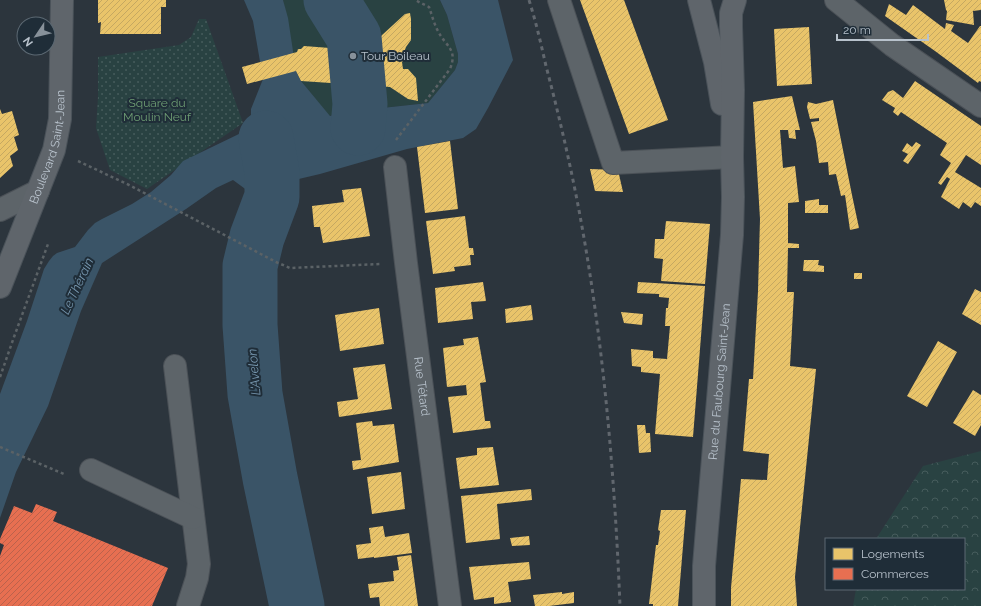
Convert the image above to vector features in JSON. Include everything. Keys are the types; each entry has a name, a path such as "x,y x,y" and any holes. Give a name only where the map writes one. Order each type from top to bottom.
{"main road":[{"name":"Boulevard Saint-Jean","path":"0,287 54,150 60,119 62,0"},
{"name":"Rue du Faubourg Saint-Jean","path":"698,0 715,62 732,157"},
{"name":"Rue du Faubourg Saint-Jean","path":"704,606 704,566 732,235 733,90 731,20 734,0"}],"street":[{"path":"559,0 613,163 732,157"},
{"path":"836,0 851,8 892,45 981,106"},
{"name":"Rue Tétard","path":"395,167 450,606"},
{"path":"0,210 38,191"},
{"path":"176,366 199,564 197,578 188,606"},
{"path":"91,470 193,518"}],"path":[{"path":"393,144 450,69 453,61 449,46 438,32 429,7 415,0"},
{"path":"78,169 81,162 290,268 406,263"},
{"path":"0,378 51,238"},
{"path":"0,447 47,467"}],"green space":[{"path":"283,0 440,0 447,15 458,54 458,62 455,70 428,103 345,112 329,116 301,81 296,71"},
{"name":"Square du Moulin Neuf","path":"199,19 206,19 243,123 147,189 110,170 96,128 98,57 179,45 191,37"},
{"path":"981,451 981,606 853,606 856,590 965,590 965,538 877,538 923,466"}],"water":[{"path":"244,0 283,0 288,18 296,71 301,81 330,116 345,112 428,103 455,70 458,62 458,54 447,15 440,0 498,0 513,60 476,129 463,138 407,149 320,174 248,191 233,180 216,188 102,263 81,311 48,406 16,472 0,518 0,394 27,321 44,269 53,256 57,253 75,247 95,223 132,204 151,192 171,175 183,161 241,133 240,130 250,122 251,109 263,79 253,21"}],"building: Logements":[{"path":"98,0 166,0 166,7 161,7 161,34 100,34 101,22 98,23"},
{"path":"580,0 624,0 668,120 629,134"},
{"path":"944,0 981,0 981,10 973,11 974,25 946,20 947,11"},
{"path":"889,4 906,15 913,5 945,29 946,23 954,25 951,31 968,43 981,26 981,82 979,81 978,83 885,16"},
{"name":"Tour Boileau","path":"410,13 411,40 406,47 402,62 403,69 408,69 416,78 418,101 408,99 390,87 301,81 296,71 247,84 242,67 297,52 298,49 301,49 304,46 356,50 370,48 378,43 381,36 405,14"},
{"path":"809,27 812,84 777,86 774,29"},
{"path":"915,81 981,126 981,165 966,155 955,172 981,188 981,206 975,202 971,208 963,202 959,209 941,197 950,179 947,177 941,185 938,183 951,163 940,155 947,143 901,112 898,116 893,112 895,108 882,100 888,92 893,90 903,98"},
{"path":"792,96 800,130 795,130 796,139 789,138 788,130 780,130 783,168 795,166 799,202 788,203 788,243 799,244 799,248 788,248 787,292 794,292 790,366 816,369 795,577 797,606 731,606 731,588 741,479 767,480 769,454 743,451 749,379 753,379 758,291 760,219 753,102"},
{"path":"833,100 859,228 850,230 845,195 841,196 836,174 829,175 828,162 819,163 816,141 811,122 819,121 819,118 810,119 807,107 808,102 816,104"},
{"path":"0,109 2,114 12,111 19,135 14,137 18,150 10,156 13,166 0,178"},
{"path":"450,141 458,209 425,213 417,147"},
{"path":"916,142 921,145 908,164 903,161 908,154 902,151 907,143 912,147"},
{"path":"590,169 618,170 623,192 595,191"},
{"path":"361,188 370,236 323,243 320,227 314,227 312,206 344,202 342,190"},
{"path":"819,199 819,205 828,205 828,213 805,213 805,201"},
{"path":"465,216 469,248 473,248 474,255 470,255 471,265 454,267 455,271 433,274 426,221"},
{"path":"666,221 710,224 705,284 661,281 663,259 654,258 655,239 664,239"},
{"path":"804,260 819,260 818,265 824,266 824,272 803,271"},
{"path":"854,273 862,273 862,279 854,279"},
{"path":"483,282 486,301 471,302 473,319 438,323 435,288"},
{"path":"638,282 705,286 693,437 655,434 660,374 641,372 641,367 632,366 631,349 653,351 653,358 667,359 670,326 665,326 666,308 668,308 669,298 659,297 659,294 637,293"},
{"path":"975,289 981,292 981,325 962,314"},
{"path":"531,305 533,320 506,323 505,309"},
{"path":"379,308 384,344 340,351 335,315"},
{"path":"621,312 643,314 642,325 624,323"},
{"path":"478,337 486,382 480,383 485,421 490,421 491,428 453,433 448,397 467,395 466,385 447,387 443,348 464,345 463,339"},
{"path":"938,341 957,352 927,407 907,396"},
{"path":"385,364 392,409 339,417 337,402 358,399 353,368"},
{"path":"973,390 981,395 981,425 975,436 953,423"},
{"path":"372,421 373,426 394,424 399,462 353,470 352,461 361,460 356,423"},
{"path":"637,425 645,425 646,433 650,433 651,452 639,453"},
{"path":"493,447 499,485 460,489 456,458 477,455 477,448"},
{"path":"401,472 405,509 372,514 367,477"},
{"path":"531,489 532,500 497,504 500,539 466,543 461,496"},
{"path":"661,510 686,510 678,606 653,606 653,604 649,604 656,545 658,545 660,531 658,530"},
{"path":"383,526 385,537 409,533 412,553 358,559 356,545 371,543 369,528"},
{"path":"529,536 530,545 512,546 510,538"},
{"path":"411,555 418,606 380,606 379,597 370,598 368,584 394,581 393,571 399,570 397,557"},
{"path":"529,562 531,579 508,582 511,602 494,604 494,597 474,600 469,567"},
{"path":"562,592 562,594 574,592 574,603 535,606 533,595"}],"building: Commerces":[{"path":"36,504 57,512 53,521 168,568 152,606 0,606 0,556 4,545 0,543 0,539 14,506 32,513"}],"waterway":[{"name":"Le Thérain","path":"331,0 354,37 360,104 358,128"},
{"name":"L'Avelon","path":"266,138 272,172 272,197 257,237 250,266 250,325 255,394 270,478 297,606"}],"railway":[{"path":"529,0 567,152 580,216 598,329 612,467 620,606"}],"place":[{"name":"Tour Boileau","path":"353,56"}]}
